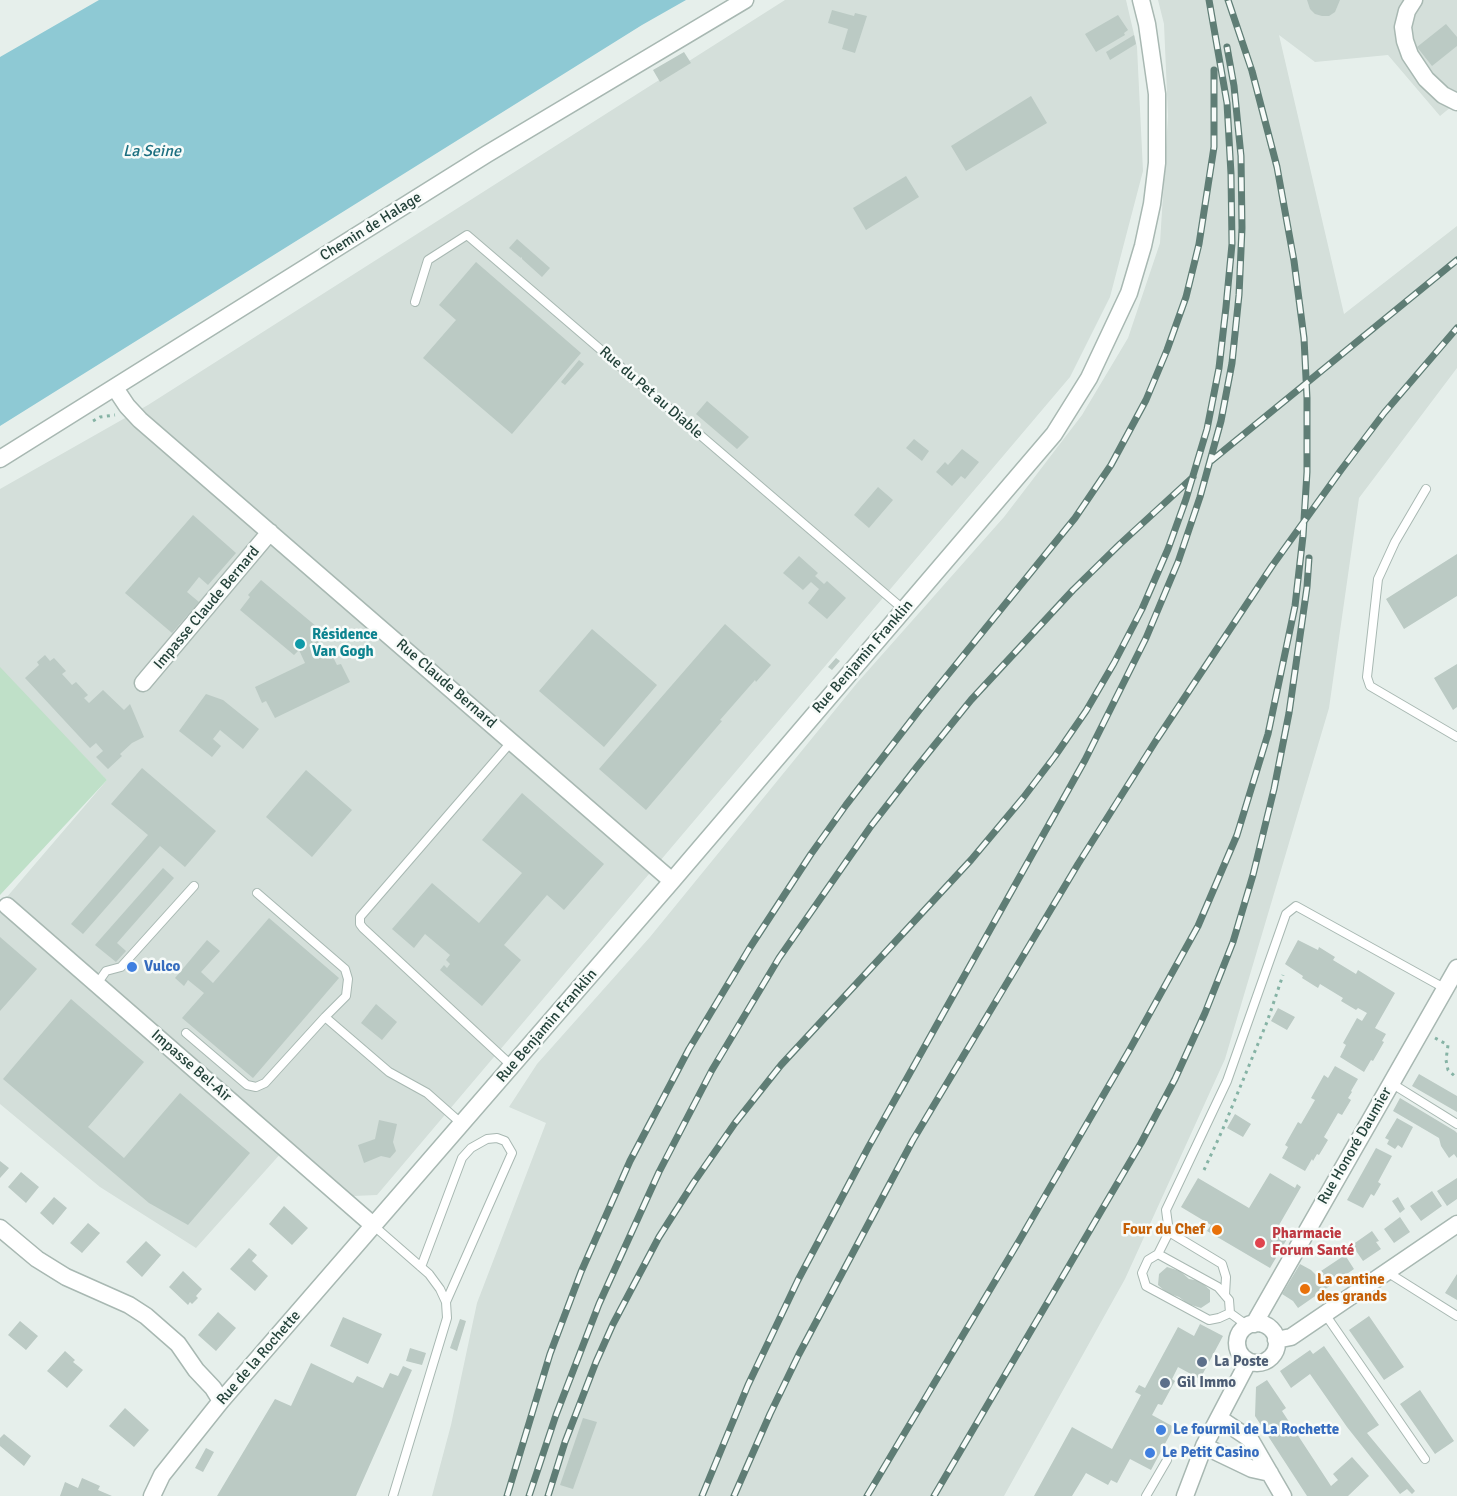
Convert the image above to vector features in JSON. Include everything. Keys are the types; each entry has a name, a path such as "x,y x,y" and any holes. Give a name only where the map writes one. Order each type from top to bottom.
{"street":[{"name":"Chemin de Halage","path":"0,459 507,142 745,0"},
{"name":"Rue Benjamin Franklin","path":"374,1226 1054,434 1089,378 1129,293 1150,214 1157,163 1157,94 1147,24 1141,0"},
{"path":"1414,0 1407,11 1402,27 1410,55 1426,79 1443,94 1457,102"},
{"name":"Rue Claude Bernard","path":"115,388 140,420 672,881"},
{"name":"Impasse Claude Bernard","path":"143,683 270,532"},
{"name":"Impasse Bel-Air","path":"7,906 374,1226"},
{"name":"Rue Honoré Daumier","path":"1251,1325 1457,968"},
{"path":"1276,1340 1291,1338 1457,1224"},
{"name":"Rue de la Rochette","path":"152,1496 162,1475 221,1401 374,1226"},
{"path":"0,1228 37,1259 66,1277 129,1305 146,1316 178,1344 221,1401"},
{"path":"1251,1325 1266,1326 1275,1334 1276,1340 1275,1352 1260,1363 1248,1362 1237,1346 1239,1334 1251,1325"},
{"path":"1185,1496 1204,1446 1248,1362"},
{"path":"1219,1418 1250,1439 1283,1496"},
{"path":"1204,1446 1252,1468 1270,1473"}],"lane":[{"name":"Rue du Pet au Diable","path":"415,302 428,260 467,236 903,609"},
{"path":"1426,489 1395,542 1378,579 1367,677 1370,686 1457,737"},
{"path":"512,741 360,917 360,924 512,1066"},
{"path":"97,984 106,971 121,967 194,886"},
{"path":"186,1033 247,1084 256,1087 265,1083 346,996 348,979 345,969 257,893"},
{"path":"1230,1313 1209,1320 1146,1286 1142,1273 1148,1260 1158,1254 1169,1232 1166,1210 1227,1081 1286,914 1296,906 1446,989"},
{"path":"325,1017 389,1072 427,1093 462,1124"},
{"path":"1391,1083 1457,1124"},
{"path":"422,1267 462,1158 471,1148 487,1139 497,1138 505,1141 512,1153 446,1302"},
{"path":"374,1226 422,1267 440,1289 446,1302 447,1318 393,1496"},
{"path":"1169,1232 1222,1264 1226,1277 1225,1295"},
{"path":"1158,1254 1218,1287 1229,1300 1230,1313"},
{"path":"1387,1272 1457,1316"},
{"path":"1230,1313 1251,1325"},
{"path":"1325,1314 1425,1459"},
{"path":"1146,1496 1167,1460"}],"path":[{"path":"1204,1170 1267,1022 1283,975"},
{"path":"1422,1030 1448,1045 1446,1060 1448,1070 1457,1078"}],"shaded area":[{"path":"785,0 1126,0 1137,47 1143,171 1110,297 1070,377 377,1195 353,1196 291,1142 196,1248 100,1187 0,1104 0,905 107,780 0,671 0,489 148,405"},
{"path":"1158,0 1457,0 1457,102 1440,116 1388,55 1315,62 1279,35 1344,314 1457,226 1457,368 1359,498 1329,708 1225,1059 1125,1279 1004,1496 432,1496 451,1425 477,1303 546,1123 509,1107 537,1064 650,937 857,683 1004,517 1082,415 1128,338 1160,243 1168,116 1164,24"}],"green space":[{"path":"0,667 107,780 0,895"}],"water":[{"name":"La Seine","path":"99,0 686,0 642,25 0,426 0,57"}],"building":[{"path":"1307,0 1340,0 1335,12 1329,16 1322,16 1310,9"},
{"path":"832,10 854,16 855,13 867,16 855,53 842,49 848,29 828,23"},
{"path":"1118,15 1128,30 1124,33 1125,35 1096,52 1085,34"},
{"path":"1446,24 1457,37 1457,46 1432,66 1417,47"},
{"path":"1134,35 1136,44 1110,60 1106,52"},
{"path":"684,52 691,63 660,82 653,70"},
{"path":"1031,96 1047,123 966,171 951,146"},
{"path":"906,176 919,197 866,230 853,208"},
{"path":"517,239 550,268 542,277 522,257 509,248"},
{"path":"476,262 581,353 512,434 423,358 456,320 439,305"},
{"path":"579,360 584,364 565,385 561,382"},
{"path":"707,401 749,437 737,449 696,414"},
{"path":"914,439 929,451 922,461 906,448"},
{"path":"962,449 979,462 965,479 961,476 952,486 936,472 945,462 948,465"},
{"path":"878,487 893,500 869,528 854,515"},
{"path":"193,515 236,553 208,585 199,577 187,592 199,602 172,633 125,593"},
{"path":"1457,554 1457,596 1404,629 1386,599"},
{"path":"799,556 818,573 815,576 824,584 827,581 846,598 827,619 808,603 819,589 811,582 803,590 783,573"},
{"name":"Résidence Van Gogh","path":"261,580 317,627 312,634 317,638 324,654 330,651 337,665 341,664 350,682 275,718 266,701 262,703 255,687 305,663 299,650 294,655 240,610 250,597 248,595"},
{"path":"725,624 771,665 720,720 722,721 646,810 599,769"},
{"path":"592,629 657,685 604,747 539,691"},
{"path":"45,655 50,661 54,658 66,671 62,674 72,685 76,682 88,695 84,698 89,703 103,690 124,710 130,704 144,737 132,743 108,769 96,757 103,751 96,743 90,748 25,678 39,665 37,662"},
{"path":"836,658 840,661 832,670 828,667"},
{"path":"1457,664 1457,707 1453,710 1434,678"},
{"path":"206,694 223,700 259,729 243,749 220,730 213,739 221,746 212,757 179,731"},
{"path":"142,768 216,831 185,867 160,846 83,934 71,924 148,835 111,804"},
{"path":"306,770 352,810 312,857 266,817"},
{"path":"522,793 604,864 564,910 547,895 504,945 521,960 482,1006 440,970 444,965 447,968 450,964 446,960 450,955 425,934 414,948 392,929 432,883 479,923 522,873 482,840"},
{"path":"163,868 174,878 117,943 126,951 116,962 95,945"},
{"path":"269,918 339,978 253,1078 182,1018 204,993 188,980 184,986 175,978 207,940 220,951 201,972 213,983"},
{"path":"0,937 37,969 0,1011"},
{"path":"1298,940 1318,950 1319,947 1335,957 1333,960 1356,974 1358,970 1395,993 1375,1028 1386,1034 1382,1041 1384,1042 1364,1072 1340,1057 1346,1045 1343,1043 1357,1018 1362,1021 1367,1013 1358,1008 1356,1010 1341,1001 1343,998 1320,984 1318,988 1285,964"},
{"path":"71,999 144,1062 88,1127 124,1158 180,1093 250,1153 188,1225 149,1203 3,1079"},
{"path":"376,1004 397,1022 382,1040 361,1023"},
{"path":"1278,1008 1295,1017 1287,1030 1271,1021"},
{"path":"1335,1066 1358,1079 1348,1098 1351,1100 1342,1115 1338,1113 1324,1137 1328,1140 1305,1171 1282,1158 1288,1147 1285,1145 1298,1122 1301,1124 1315,1100 1311,1098 1324,1075 1328,1078"},
{"path":"1419,1074 1457,1096 1457,1112 1412,1086"},
{"path":"1400,1098 1457,1133 1457,1158 1454,1154 1449,1158 1439,1138 1393,1111"},
{"path":"1235,1114 1251,1124 1243,1137 1227,1128"},
{"path":"1397,1118 1413,1127 1402,1148 1398,1145 1395,1149 1387,1144 1389,1140 1385,1138"},
{"path":"379,1120 397,1124 393,1142 396,1151 390,1158 381,1156 364,1163 358,1145 375,1139"},
{"path":"1376,1148 1392,1156 1378,1182 1381,1184 1374,1196 1371,1194 1363,1208 1347,1200"},
{"path":"0,1161 9,1168 0,1178"},
{"path":"21,1172 39,1187 26,1203 8,1187"},
{"path":"1270,1173 1295,1188 1297,1184 1301,1187 1275,1232 1287,1239 1270,1268 1207,1231 1211,1225 1181,1207 1198,1178 1249,1208"},
{"path":"1457,1178 1457,1199 1447,1206 1437,1191"},
{"path":"1432,1191 1442,1206 1421,1221 1410,1206"},
{"path":"54,1197 67,1208 53,1225 40,1213"},
{"path":"1398,1197 1405,1209 1400,1213 1392,1201"},
{"path":"284,1206 308,1228 292,1245 269,1224"},
{"path":"1400,1217 1410,1232 1394,1243 1384,1229"},
{"path":"88,1223 100,1233 82,1253 70,1243"},
{"path":"1372,1231 1381,1249 1363,1261 1352,1245"},
{"path":"146,1241 161,1255 142,1277 126,1262"},
{"path":"249,1248 257,1255 252,1261 268,1276 255,1291 230,1269"},
{"name":"La cantine des grands","path":"1345,1255 1354,1269 1298,1308 1293,1301 1282,1294 1300,1264 1319,1278 1324,1274 1321,1271"},
{"path":"1167,1267 1180,1271 1189,1279 1200,1281 1210,1290 1210,1302 1201,1308 1167,1293 1158,1285 1159,1274"},
{"path":"183,1271 202,1289 196,1296 198,1298 188,1305 169,1287"},
{"path":"1457,1274 1457,1300 1445,1293"},
{"path":"218,1312 236,1328 216,1351 198,1335"},
{"path":"1369,1316 1404,1367 1384,1380 1349,1330"},
{"path":"343,1317 382,1334 368,1364 330,1346"},
{"path":"460,1319 466,1321 457,1351 450,1348"},
{"path":"20,1321 38,1336 26,1350 8,1335"},
{"path":"1200,1324 1223,1336 1200,1379 1178,1367 1172,1379 1175,1381 1162,1405 1158,1404 1152,1415 1174,1427 1151,1470 1130,1459 1117,1483 1111,1480 1108,1485 1086,1473 1072,1496 1034,1496 1072,1427 1112,1449 1141,1395 1135,1392 1139,1385 1145,1388 1178,1327 1194,1336"},
{"path":"1324,1346 1379,1425 1367,1433 1415,1491 1412,1494 1407,1489 1400,1494 1347,1427 1310,1374 1291,1388 1280,1371 1310,1350 1313,1354"},
{"path":"410,1348 426,1353 422,1365 406,1361"},
{"path":"65,1351 83,1370 67,1388 47,1371"},
{"path":"311,1363 353,1383 357,1376 383,1388 390,1373 398,1376 403,1366 412,1370 356,1496 217,1496 275,1399 291,1406"},
{"path":"1267,1380 1286,1408 1282,1411 1331,1486 1338,1480 1333,1474 1352,1457 1369,1476 1348,1496 1307,1496 1255,1416 1256,1387"},
{"path":"1420,1390 1454,1441 1435,1454 1400,1404"},
{"path":"125,1408 149,1430 134,1447 109,1426"},
{"path":"583,1418 597,1422 573,1489 560,1485"},
{"path":"4,1434 31,1456 24,1466 0,1446 0,1438"},
{"path":"206,1448 214,1452 203,1472 195,1468"},
{"path":"82,1478 100,1486 98,1490 112,1496 60,1496 65,1482 78,1488"}],"railway":[{"path":"548,1496 565,1442 613,1324 659,1237 694,1182 735,1123 781,1065 971,860 1023,798 1086,711 1142,609 1168,549 1207,429 1219,368 1226,307 1232,244 1231,174 1227,103 1209,0"},
{"path":"867,1496 1019,1241 1198,926 1237,835 1268,734 1295,606 1303,536 1307,472 1304,338 1294,261 1277,167 1252,71 1228,0"},
{"path":"702,1496 748,1385 798,1280 869,1146 1085,760 1146,638 1178,562 1200,497 1221,421 1232,363 1239,295 1242,228 1241,156 1234,86 1227,47"},
{"path":"507,1496 550,1354 581,1272 630,1161 689,1049 749,949 811,854 920,709 1075,518 1111,465 1146,400 1186,297 1199,244 1214,147 1214,70"},
{"path":"1211,461 1457,260"},
{"path":"734,1496 799,1354 913,1140 1078,864 1157,739 1272,566 1384,413 1457,328"},
{"path":"529,1496 556,1415 599,1304 659,1172 712,1070 779,958 871,826 971,700 1073,590 1193,477"},
{"path":"934,1496 1141,1143 1175,1079 1205,1013 1233,942 1253,875 1274,789 1289,713 1309,558"}],"place":[{"name":"Résidence Van Gogh","path":"300,644"},
{"name":"Vulco","path":"132,967"},
{"name":"Four du Chef","path":"1217,1230"},
{"name":"Pharmacie Forum Santé","path":"1260,1243"},
{"name":"La cantine des grands","path":"1305,1289"},
{"name":"La Poste","path":"1202,1362"},
{"name":"Gil Immo","path":"1165,1383"},
{"name":"Le fourmil de La Rochette","path":"1161,1430"},
{"name":"Le Petit Casino","path":"1150,1453"}]}
